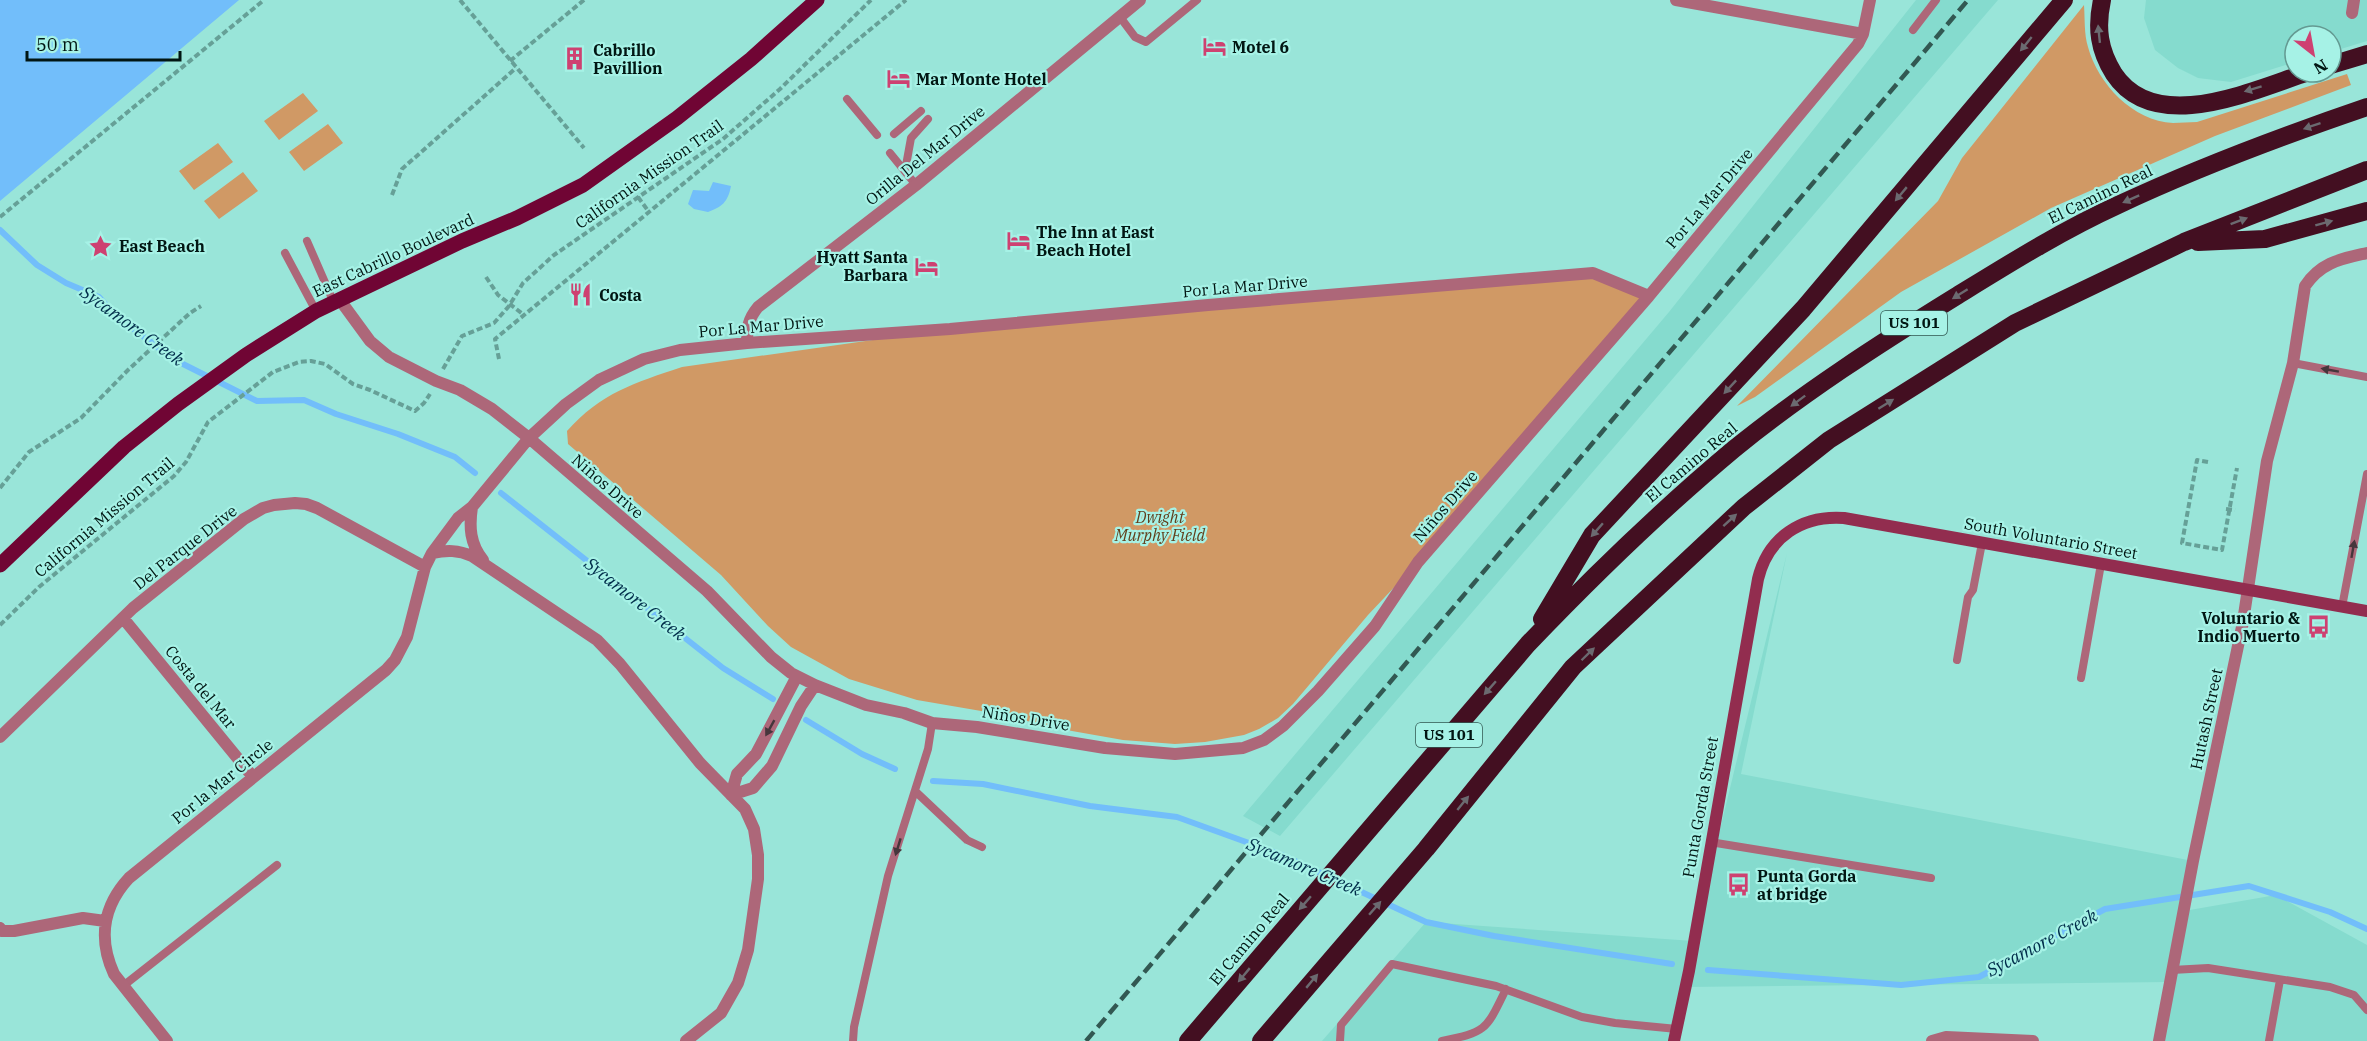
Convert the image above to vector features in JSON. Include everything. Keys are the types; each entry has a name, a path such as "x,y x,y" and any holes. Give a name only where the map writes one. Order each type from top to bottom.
{"highway":[{"path":"1528,644 1592,535 1803,309 2064,0"},
{"path":"2102,0 2098,20 2099,42 2107,62 2130,90 2145,99 2163,105 2185,107 2207,104 2283,80"},
{"path":"2343,61 2367,54"},
{"name":"El Camino Real","path":"1188,1041 1528,644 1586,583 1654,518 1736,448 1882,343 1997,271 2115,206 2276,139 2367,107"},
{"name":"US 101","path":"1261,1041 1426,849 1573,667 1744,507 1829,440 1997,333 2184,242 2367,170"},
{"path":"2184,242 2265,239 2367,211"}],"main road":[{"name":"East Cabrillo Boulevard","path":"0,565 124,447 178,404 246,355 316,311 462,241 517,218 583,184 677,118 751,59 817,0"}],"street":[{"name":"Orilla Del Mar Drive","path":"747,343 747,328 751,316 758,307 916,185 1140,0"},
{"path":"1676,0 1863,34 1870,0"},
{"path":"2352,13 2354,0"},
{"name":"Por La Mar Drive","path":"529,438 585,390 633,364 680,350 1593,273 1649,296 1863,34"},
{"name":"Hutash Street","path":"2159,1041 2193,861 2243,622 2267,460 2293,363 2304,286 2322,267 2332,261 2367,253"},
{"name":"Niños Drive","path":"337,302 370,341 389,357 436,381 460,390 492,409 529,438 707,591 771,657 797,676 866,705 904,713 932,723 977,727 1105,748 1175,754 1243,748 1264,740 1283,726 1318,691 1375,626 1418,562 1649,296"},
{"name":"Por la Mar Circle","path":"167,1041 114,974 105,951 105,921 113,896 129,878 386,670 395,660 407,636 424,567 432,553 458,518 473,506 529,438"},
{"name":"Del Parque Drive","path":"0,737 123,618 244,519 263,508 295,503 317,508 424,567"},
{"path":"473,506 471,534 476,552 487,566"},
{"name":"South Voluntario Street","path":"1758,579 1765,557 1779,538 1798,525 1820,518 1844,518 2367,611"},
{"path":"432,553 447,550 460,551 487,566 597,640 620,664 700,763 745,809 754,829 758,855 758,879 748,950 738,983 721,1013 686,1041"},
{"name":"Punta Gorda Street","path":"1676,1035 1758,579"},
{"name":"Costa del Mar","path":"123,618 253,777"},
{"path":"731,795 737,774 756,754 797,676"},
{"path":"731,795 753,788 772,766 796,715 815,685"},
{"path":"0,928 3,931 14,931 83,918 105,921"},
{"path":"1933,1040 1946,1037 2033,1041"}],"lane":[{"path":"1119,17 1135,37 1146,42 1197,0"},
{"path":"1913,30 1936,0"},
{"path":"847,99 877,135"},
{"path":"894,134 921,111"},
{"path":"905,171 910,138 928,119"},
{"path":"890,153 916,185"},
{"path":"307,242 337,302"},
{"path":"285,253 316,311"},
{"path":"2293,363 2367,377"},
{"path":"2342,607 2367,474"},
{"path":"1957,660 1968,597 1973,590 1982,543"},
{"path":"2081,678 2101,564"},
{"path":"853,1041 854,1027 888,876 928,749 932,723"},
{"path":"915,791 967,840 982,847"},
{"path":"1710,842 1931,878"},
{"path":"123,986 277,865"},
{"path":"1340,1041 1341,1025 1392,964 1506,989 1582,1017 1676,1035"},
{"path":"2172,970 2208,968 2330,987 2354,995 2367,1010"},
{"path":"2269,1041 2280,980"},
{"path":"1442,1041 1474,1035 1483,1030 1489,1023 1506,989"}],"path":[{"path":"0,217 264,0"},
{"path":"460,0 584,148"},
{"path":"510,61 584,0"},
{"name":"California Mission Trail","path":"445,364 462,336 494,323 509,306 523,283 536,270 723,139 780,89 871,0"},
{"path":"499,358 495,339 906,0"},
{"path":"392,195 402,169 516,68"},
{"path":"638,197 649,212"},
{"path":"486,277 491,288 509,306 524,315"},
{"path":"0,488 30,452 81,418 128,369 201,306"},
{"name":"California Mission Trail","path":"0,626 39,587 174,476 186,462 208,422 273,372 299,362 310,361 325,364 353,384 415,411 429,396"},
{"path":"2208,462 2197,460 2182,543 2222,550 2237,468"},
{"path":"2228,509 2235,510"}],"shaded area":[{"path":"1916,0 1998,0 1280,836 1243,816 1669,312"},
{"path":"2146,0 2367,0 2367,41 2343,48 2343,24 2283,24 2283,66 2231,82 2198,78 2178,68 2155,50 2144,18"},
{"path":"1787,553 1741,774 2193,861 2184,911 2276,895 2367,945 2367,1041 2162,1041 2170,982 1685,987 1674,1041 1322,1041 1426,922 1693,941"}],"green space":[{"path":"2084,5 2087,42 2100,74 2119,98 2131,108 2158,121 2197,122 2316,84 2343,84 2343,75 2347,74 2351,85 2215,136 2051,208 1901,292 1755,397 1737,406 1938,201 1962,158"},
{"path":"303,93 318,111 279,140 264,121"},
{"path":"328,124 343,143 304,171 289,152"},
{"path":"218,143 233,162 194,190 179,171"},
{"path":"243,172 258,191 219,219 204,201"},
{"name":"Dwight Murphy Field","path":"1593,273 1649,296 1418,562 1368,615 1293,704 1278,718 1259,729 1244,735 1205,742 1175,744 1123,740 1072,731 987,712 917,700 849,679 791,647 768,626 721,575 568,444 567,431 606,398 633,384 682,367 950,329"}],"water":[{"path":"0,0 239,0 0,201"},
{"path":"713,182 731,186 721,206 708,212 694,209 688,204 693,190 709,191"}],"waterway":[{"name":"Sycamore Creek","path":"0,230 37,265 66,283 99,297 114,314 173,359 257,401 304,400 455,457 475,473"},
{"name":"Sycamore Creek","path":"501,493 723,668 773,699"},
{"name":"Sycamore Creek","path":"806,720 862,754 895,769"},
{"name":"Sycamore Creek","path":"933,781 983,784 1090,806 1177,817 1282,855 1426,922 1494,936 1672,964"},
{"name":"Sycamore Creek","path":"1708,970 1901,985 1979,977 2105,909 2249,886 2330,912 2367,929"}],"railway":[{"path":"1086,1041 1968,0"}],"place":[{"name":"Motel 6","path":"1214,47"},
{"name":"Cabrillo Pavillion","path":"575,59"},
{"name":"Mar Monte Hotel","path":"898,79"},
{"name":"The Inn at East Beach Hotel","path":"1018,241"},
{"name":"East Beach","path":"101,246"},
{"name":"Hyatt Santa Barbara","path":"926,266"},
{"name":"Costa","path":"581,295"},
{"name":"Voluntario & Indio Muerto","path":"2318,627"},
{"name":"Punta Gorda at bridge","path":"1739,885"}]}
